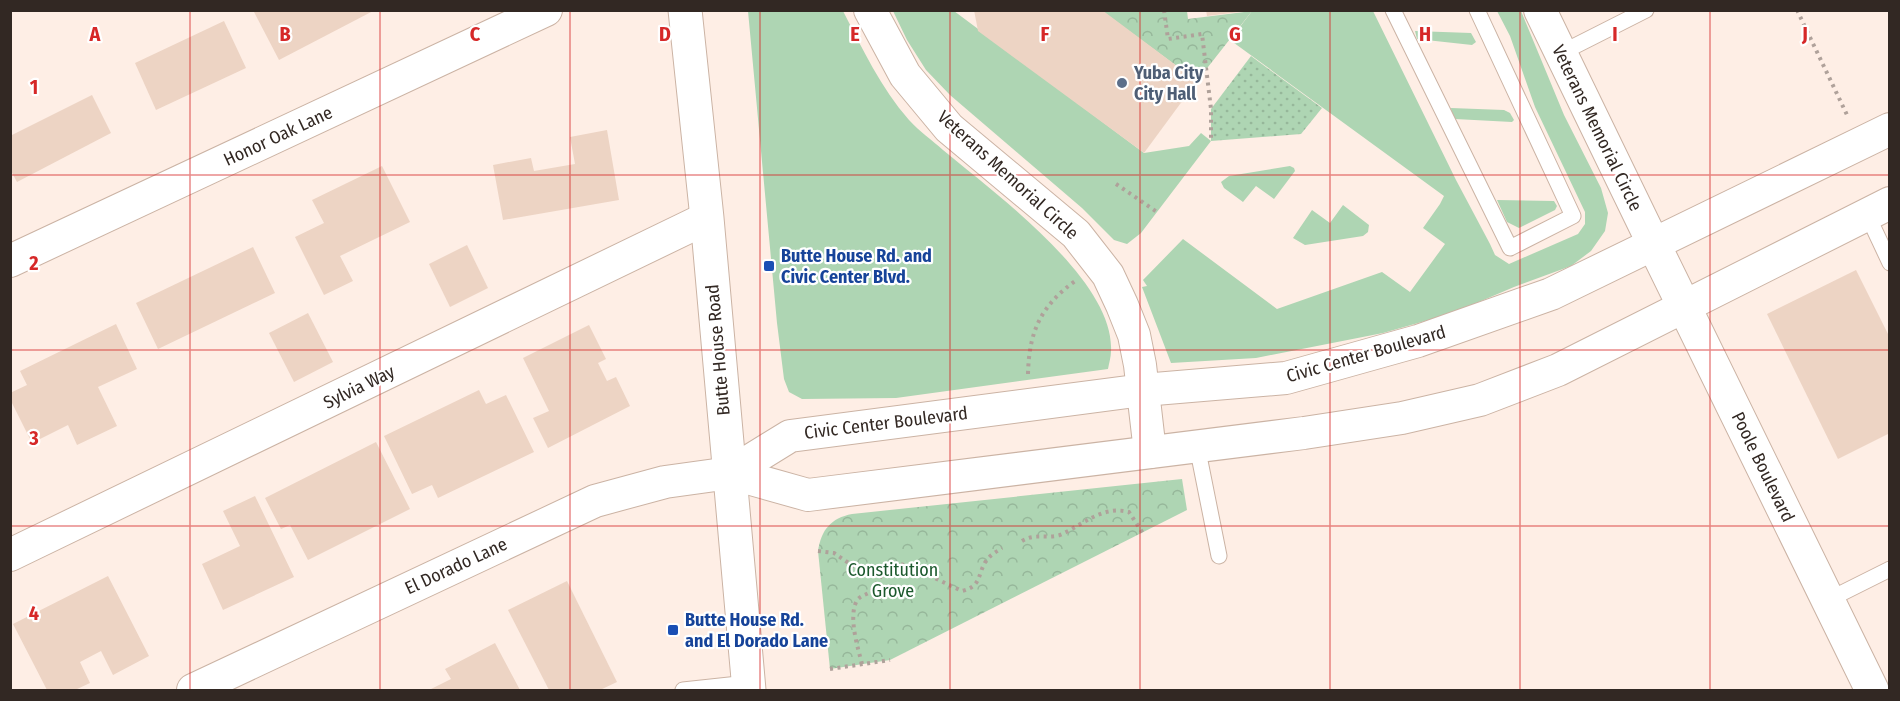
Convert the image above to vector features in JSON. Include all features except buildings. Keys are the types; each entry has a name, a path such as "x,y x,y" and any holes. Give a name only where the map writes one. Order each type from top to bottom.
{"main road":[{"name":"Butte House Road","path":"685,10 707,218 748,687"},
{"name":"Poole Boulevard","path":"1654,245 1872,690"}],"street":[{"name":"Honor Oak Lane","path":"10,261 546,10"},
{"name":"Veterans Memorial Circle","path":"870,10 905,75 949,128 1076,234 1108,275 1134,335 1140,365 1150,452"},
{"name":"Veterans Memorial Circle","path":"1540,10 1654,245"},
{"name":"Civic Center Boulevard","path":"730,473 790,436 1143,390 1286,378 1418,341 1551,294 1890,129"},
{"path":"730,473 808,495 1391,420 1480,400 1558,370 1878,209"},
{"name":"Sylvia Way","path":"10,555 707,218"},
{"name":"El Dorado Lane","path":"193,690 595,501 665,482 730,473"}],"lane":[{"path":"1394,10 1510,248 1573,216 1477,10"},
{"path":"1561,53 1646,10"},
{"path":"1878,209 1890,263"},
{"path":"1197,446 1219,556"},
{"path":"1828,600 1890,569"},
{"path":"683,690 748,687"}],"path":[{"path":"1164,10 1168,39 1202,34 1211,109 1211,141"},
{"path":"1797,10 1851,123"},
{"path":"1116,184 1157,212"},
{"path":"1028,380 1031,340 1039,318 1056,297 1081,277"},
{"path":"1022,541 1039,535 1060,536 1100,513 1117,509 1130,512 1144,535"},
{"path":"862,664 855,636 855,605 859,598 869,593 884,572 900,564 909,566 962,591 971,589 978,582 987,558 1002,548"},
{"path":"818,551 834,553 856,568 884,572"},
{"path":"830,669 890,660"}],"green space":[{"path":"748,11 843,11 881,81 909,120 1019,213 1073,267 1093,296 1107,324 1111,351 1108,369 896,398 802,399 789,392 784,379 777,323"},
{"path":"893,11 954,11 1144,153 1189,146 1201,133 1211,141 1141,233 1127,244 1114,240 1082,208 950,95 926,70 907,40"},
{"path":"1102,11 1187,11 1188,19 1252,11 1197,81"},
{"path":"1252,11 1373,11 1495,255 1509,264 1578,234 1585,224 1585,212 1535,107 1510,36 1497,11 1521,11 1564,115 1601,188 1608,213 1605,231 1591,251 1571,266 1453,313 1383,333 1256,358 1171,363 1142,287 1147,286 1143,280 1183,239 1277,309 1382,272 1410,292 1445,244 1423,228 1444,196 1230,40"},
{"path":"1415,31 1471,33 1476,42 1472,45 1417,39"},
{"path":"1251,56 1322,108 1301,134 1211,141 1211,109"},
{"path":"1451,108 1504,110 1510,113 1514,120 1512,122 1455,119"},
{"path":"1290,166 1295,171 1274,199 1256,186 1243,202 1224,188 1221,182 1229,176"},
{"path":"1497,200 1554,201 1557,206 1555,210 1519,228 1507,222"},
{"path":"1343,205 1369,225 1368,232 1363,236 1305,245 1293,238 1312,210 1330,223"},
{"name":"Constitution Grove","path":"1182,479 1187,510 890,660 830,669 818,551 828,526 838,519 852,514"}],"place":[{"name":"Yuba City City Hall","path":"1122,83"},
{"name":"Butte House Rd. and Civic Center Blvd.","path":"769,266"},
{"name":"Butte House Rd. and El Dorado Lane","path":"673,630"}]}
